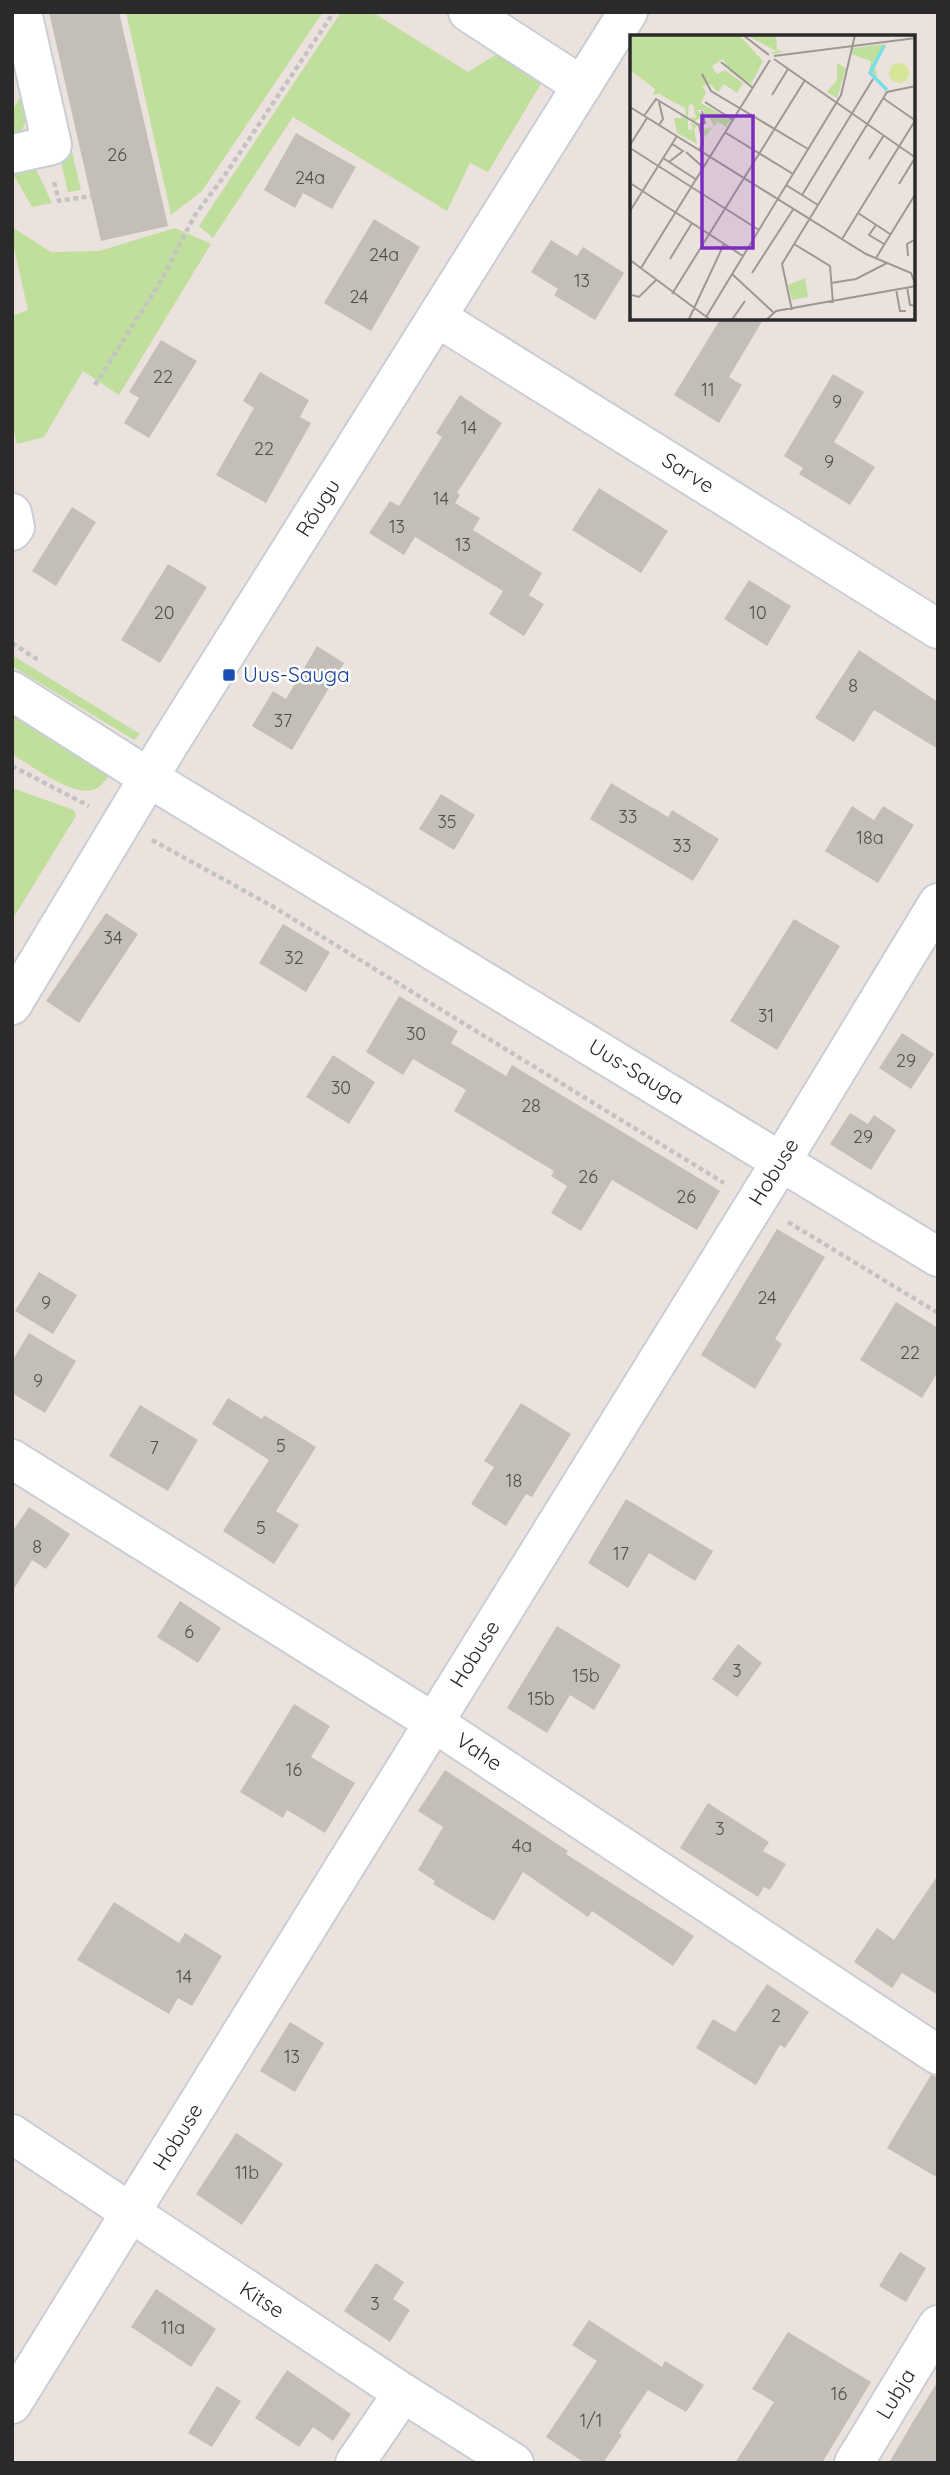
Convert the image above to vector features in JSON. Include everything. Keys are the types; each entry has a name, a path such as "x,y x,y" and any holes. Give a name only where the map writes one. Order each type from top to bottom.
{"street":[{"path":"12,154 52,145 22,12"},
{"path":"468,12 582,86"},
{"name":"Rõugu","path":"17,986 628,12"},
{"name":"Sarve","path":"438,318 938,629"},
{"path":"12,513 15,527 12,531"},
{"name":"Uus-Sauga","path":"12,691 149,778 938,1256"},
{"name":"Hobuse","path":"12,2404 782,1160 938,903"},
{"name":"Vahe","path":"12,1459 433,1722 938,2055"},
{"name":"Kitse","path":"12,2134 403,2393 514,2463"},
{"name":"Lubja","path":"854,2463 938,2325"},
{"path":"355,2463 403,2393"}],"path":[{"path":"94,385 159,284 195,215 225,176 334,12"},
{"path":"12,766 272,906 938,1313"}],"green space":[{"path":"126,12 323,12 202,191 171,215"},
{"path":"341,12 372,12 468,72 497,54 542,82 488,172 470,163 447,211 293,117 213,238 199,226"},
{"path":"19,48 27,98 27,119 16,143 12,144 12,111 23,92 12,50"},
{"path":"67,130 81,190 68,192 54,133"},
{"path":"31,159 52,203 32,207 12,172"},
{"path":"12,227 51,252 99,251 175,228 211,244 119,395 83,371 44,437 17,444 12,424 12,316 28,310 12,239"},
{"path":"12,655 140,734 134,740 12,666"},
{"path":"12,715 109,776 97,788 89,791 78,790 30,766 12,754"},
{"path":"12,788 74,810 76,816 12,920"}],"building":[{"path":"49,12 119,12 168,226 101,241"},
{"path":"296,133 356,167 332,209 303,193 295,208 264,190"},
{"path":"374,219 420,247 371,331 324,303"},
{"path":"551,240 577,256 583,247 624,273 595,320 554,295 558,289 531,272"},
{"path":"720,320 763,320 729,377 742,385 719,423 674,395"},
{"path":"161,340 197,361 149,438 124,423 139,398 129,392"},
{"path":"260,372 309,400 300,417 311,423 266,503 216,475 254,408 243,401"},
{"path":"833,374 864,392 834,442 875,467 850,505 799,474 803,468 784,456"},
{"path":"460,395 502,423 457,493 460,495 455,503 480,518 473,530 542,573 529,595 544,604 524,636 489,614 503,591 415,537 404,555 369,533 390,501 399,506 442,437 436,433"},
{"path":"599,488 668,531 641,573 572,530"},
{"path":"72,507 96,522 56,586 32,571"},
{"path":"168,564 207,587 160,663 121,640"},
{"path":"749,580 791,606 767,646 724,619"},
{"path":"317,646 344,663 292,750 252,726 273,691 286,699"},
{"path":"859,650 938,702 938,749 874,710 854,742 815,718"},
{"path":"611,783 668,817 672,810 719,839 693,881 590,819"},
{"path":"441,794 475,815 454,850 419,829"},
{"path":"852,806 874,820 883,806 914,825 878,883 825,851"},
{"path":"106,913 138,934 79,1023 46,1001"},
{"path":"794,919 840,946 777,1050 730,1021"},
{"path":"283,924 330,952 306,992 259,963"},
{"path":"399,996 458,1031 451,1043 506,1076 512,1065 720,1191 697,1230 612,1180 581,1231 551,1213 567,1186 551,1176 554,1171 454,1111 466,1090 413,1059 403,1075 366,1052"},
{"path":"902,1033 934,1054 911,1089 879,1068"},
{"path":"333,1055 375,1082 349,1124 306,1097"},
{"path":"850,1113 868,1124 874,1115 896,1130 871,1170 830,1144"},
{"path":"777,1229 825,1257 775,1339 782,1344 755,1389 701,1355"},
{"path":"39,1272 77,1295 53,1334 15,1311"},
{"path":"896,1302 938,1328 938,1372 922,1398 860,1360"},
{"path":"29,1333 76,1361 45,1413 12,1393 12,1361"},
{"path":"228,1398 262,1419 264,1415 316,1447 276,1511 299,1525 274,1564 223,1531 269,1460 212,1424"},
{"path":"521,1403 571,1434 532,1497 526,1494 506,1526 471,1504 494,1467 484,1461"},
{"path":"140,1405 198,1440 168,1491 109,1456"},
{"path":"626,1499 713,1551 695,1581 649,1553 628,1588 588,1563"},
{"path":"29,1507 70,1534 46,1569 32,1560 12,1592 12,1532"},
{"path":"180,1601 221,1628 198,1663 157,1637"},
{"path":"557,1626 621,1665 594,1710 570,1695 547,1733 507,1708"},
{"path":"738,1644 762,1663 737,1697 712,1679"},
{"path":"294,1704 330,1726 311,1757 355,1783 325,1833 287,1810 283,1818 240,1792"},
{"path":"445,1770 568,1851 566,1854 694,1936 673,1966 592,1911 588,1917 523,1872 494,1921 433,1884 435,1881 418,1870 443,1827 418,1811"},
{"path":"708,1803 769,1842 763,1851 786,1864 770,1890 764,1887 758,1897 680,1848"},
{"path":"938,1875 938,1995 902,1973 892,1988 854,1962 877,1928 894,1940"},
{"path":"114,1902 179,1943 185,1933 222,1956 192,2006 178,1998 169,2014 77,1960"},
{"path":"767,1984 809,2012 785,2048 780,2045 756,2085 696,2048 713,2019 735,2032"},
{"path":"290,2022 324,2043 295,2092 260,2071"},
{"path":"931,2075 938,2077 938,2178 887,2148"},
{"path":"236,2133 283,2164 242,2225 196,2194"},
{"path":"900,2252 926,2268 906,2302 879,2286"},
{"path":"376,2263 404,2282 393,2299 410,2310 390,2342 344,2311"},
{"path":"156,2289 216,2329 191,2367 131,2327"},
{"path":"589,2320 662,2367 665,2361 704,2385 686,2412 648,2390 619,2433 622,2435 603,2463 585,2463 546,2437 597,2361 572,2345"},
{"path":"788,2332 871,2382 822,2463 735,2463 774,2402 752,2389"},
{"path":"287,2370 351,2414 333,2441 313,2427 299,2447 255,2418"},
{"path":"938,2381 938,2463 889,2463 911,2425"},
{"path":"217,2386 241,2401 212,2447 188,2433"}],"place":[{"name":"Uus-Sauga","path":"229,675"}]}
